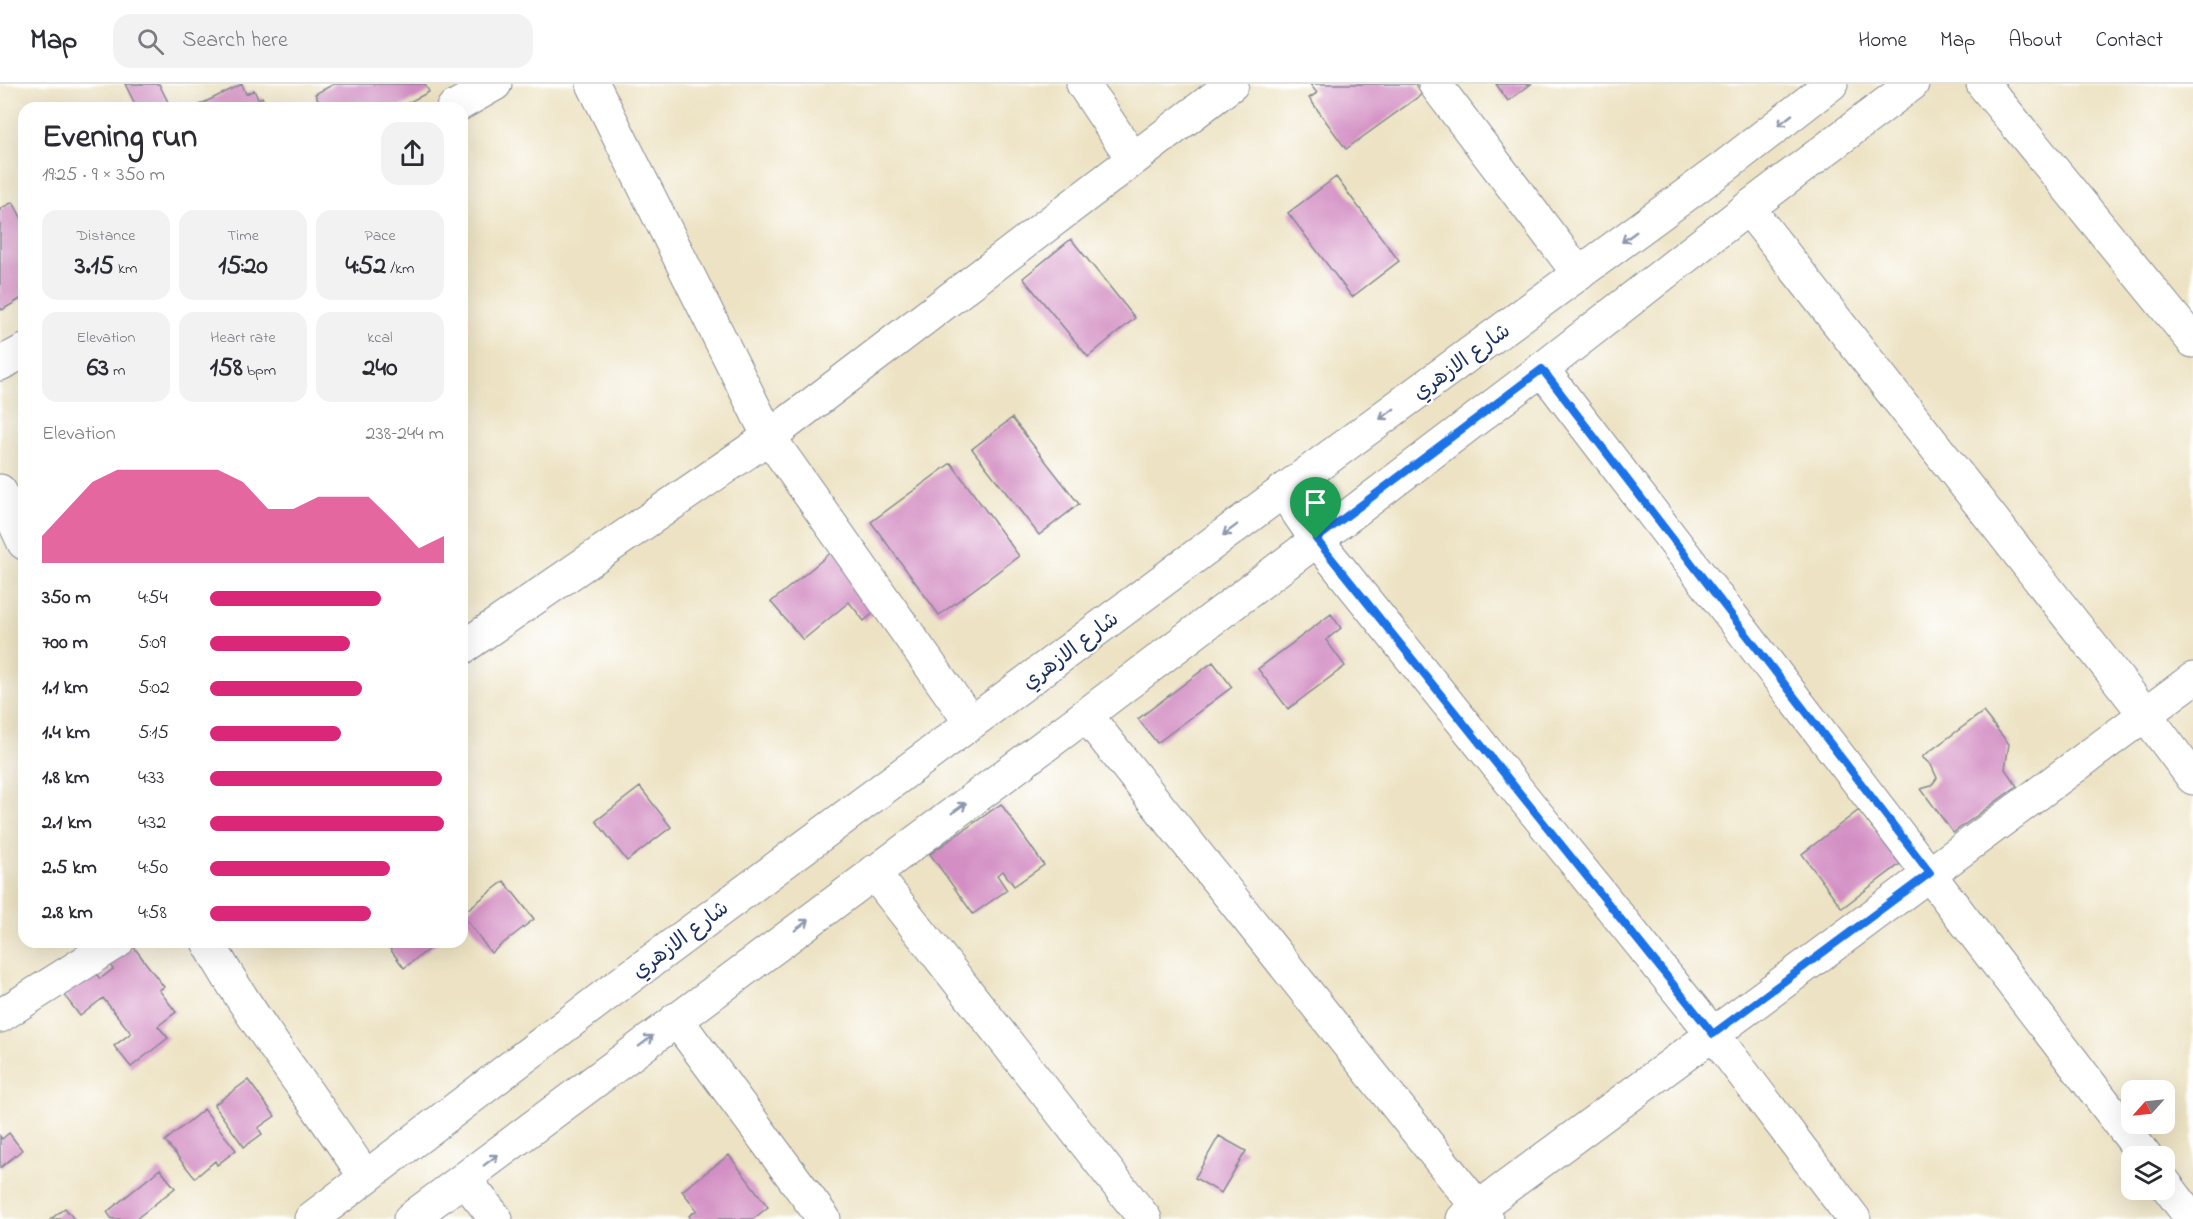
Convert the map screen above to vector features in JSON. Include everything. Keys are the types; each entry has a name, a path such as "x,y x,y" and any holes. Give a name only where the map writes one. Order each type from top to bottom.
{"street":[{"path":"464,102 495,84"},
{"path":"593,84 769,437 971,723"},
{"path":"1083,84 1133,159"},
{"path":"468,644 769,437 1232,84"},
{"path":"1435,84 1579,274"},
{"name":"شارع الازهري","path":"311,1219 611,990 1724,167 1831,84"},
{"path":"410,1219 1086,715 1542,369 1748,208 1912,84"},
{"path":"1983,84 2193,341"},
{"path":"1748,208 2193,778"},
{"path":"0,364 18,354"},
{"path":"1542,369 2137,1146"},
{"path":"0,491 18,530"},
{"path":"1283,491 1316,539 1713,1034 1854,1219"},
{"path":"1086,715 1476,1215 1713,1034 2193,679"},
{"path":"873,872 1145,1219"},
{"path":"0,1016 108,948"},
{"path":"212,948 276,1051 365,1177"},
{"path":"676,1019 824,1219"},
{"path":"465,1180 496,1219"},
{"path":"2175,1196 2193,1219"}],"building":[{"path":"125,84 159,84 168,102 134,102"},
{"path":"242,84 246,94 254,90 258,99 262,97 264,102 205,102"},
{"path":"334,84 425,84 429,92 410,102 319,102 315,94"},
{"path":"1310,84 1415,84 1422,94 1346,149 1309,98 1317,93"},
{"path":"1496,84 1531,84 1508,101"},
{"path":"1336,177 1399,261 1352,297 1288,213"},
{"path":"13,202 18,212 18,301 2,310 0,307 0,209"},
{"path":"1071,239 1135,318 1088,357 1023,278"},
{"path":"1012,418 1079,504 1039,535 972,449"},
{"path":"951,463 1019,556 939,615 871,522"},
{"path":"838,547 884,604 864,621 849,602 803,640 771,602"},
{"path":"1331,614 1341,628 1326,640 1345,666 1288,709 1258,669"},
{"path":"1213,662 1232,687 1157,743 1138,719"},
{"path":"1983,712 2009,744 2005,769 2017,786 1953,833 1921,789 1931,786 1937,778 1931,765 1922,757"},
{"path":"640,787 671,827 627,861 596,821"},
{"path":"1001,804 1044,865 1014,886 1003,871 997,875 1007,890 973,914 930,854"},
{"path":"1859,810 1900,864 1842,908 1802,854"},
{"path":"504,881 534,919 491,953 468,922 468,909"},
{"path":"130,948 135,948 164,987 159,990 176,1012 158,1026 168,1038 131,1067 114,1046 131,1033 103,998 80,1016 64,995 95,972 100,979 113,969 109,964"},
{"path":"389,948 430,948 404,968"},
{"path":"248,1080 275,1116 258,1128 262,1134 244,1147 214,1105"},
{"path":"204,1109 236,1150 217,1165 215,1161 195,1178 165,1141"},
{"path":"9,1133 22,1150 0,1168 0,1136 2,1139"},
{"path":"1219,1136 1246,1151 1221,1193 1195,1178"},
{"path":"729,1155 768,1207 753,1219 691,1219 689,1216 697,1210 682,1191"},
{"path":"160,1169 175,1188 136,1219 112,1219 107,1212"},
{"path":"65,1208 74,1219 51,1219"}],"route":[{"path":"1542,369 1930,873 1713,1034 1316,539 1542,369"}]}
